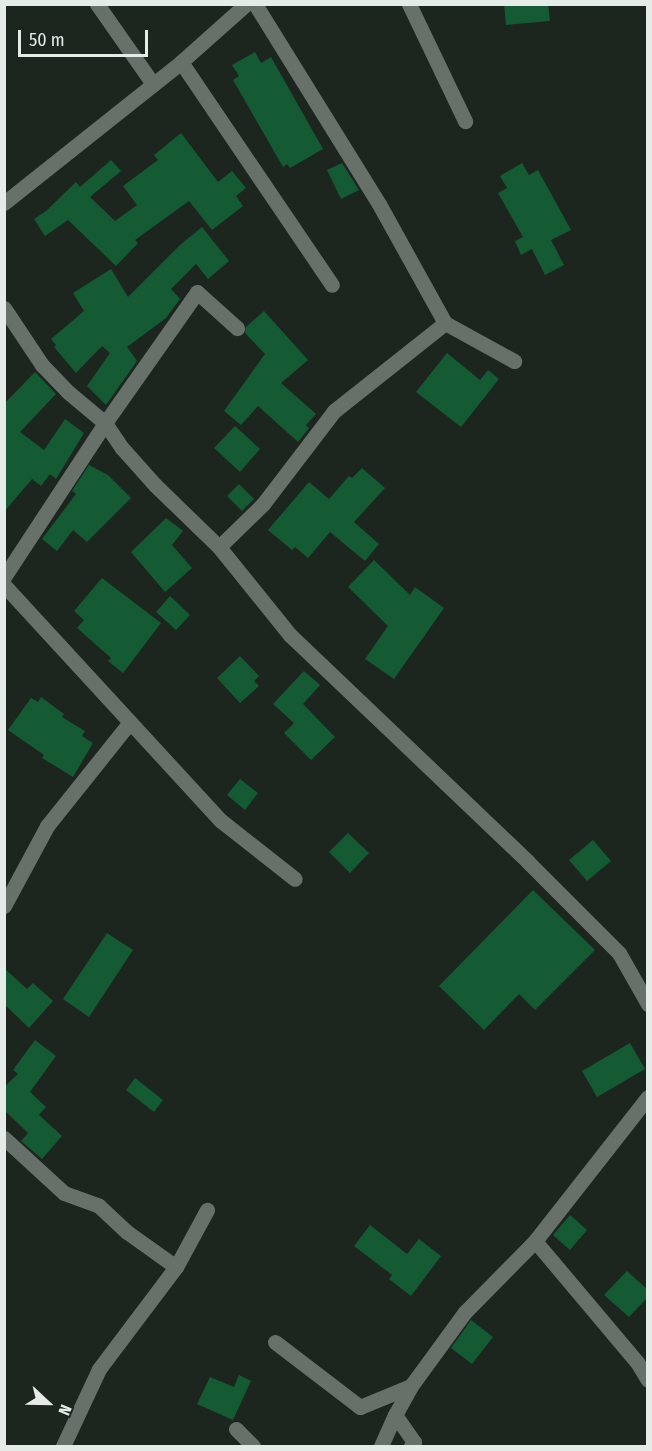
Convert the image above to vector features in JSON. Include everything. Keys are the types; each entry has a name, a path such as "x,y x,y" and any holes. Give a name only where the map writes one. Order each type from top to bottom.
{"street":[{"path":"97,4 153,84"},
{"path":"4,203 182,62 246,4"},
{"path":"255,4 379,204 445,323 514,361"},
{"path":"409,4 465,122"},
{"path":"182,62 332,285"},
{"path":"4,577 105,423 197,292 237,328"},
{"path":"4,308 42,365 68,393 105,423 122,448 155,485 219,547 290,636 528,862 619,953 648,1004"},
{"path":"219,547 263,504 334,411 445,323"},
{"path":"4,585 220,820 295,879"},
{"path":"4,906 47,826 130,722"},
{"path":"381,1446 411,1386 465,1312 535,1241 648,1097"},
{"path":"4,1138 64,1193 99,1206 127,1232 176,1267"},
{"path":"63,1446 99,1370 176,1267 207,1210"},
{"path":"535,1241 638,1362 648,1380"},
{"path":"275,1342 360,1407 411,1386"},
{"path":"395,1415 414,1442 411,1446"},
{"path":"236,1429 252,1446"}],"building":[{"path":"504,4 548,4 550,21 506,25"},
{"path":"255,52 261,63 271,57 323,149 290,168 287,164 283,167 233,80 239,76 232,65"},
{"path":"181,133 218,182 232,171 246,188 236,196 243,206 212,230 189,201 135,240 138,243 116,266 68,220 45,236 34,219 46,211 76,182 80,187 111,160 121,171 90,197 115,221 137,205 123,186 158,160 154,155"},
{"path":"342,163 359,190 341,199 327,170"},
{"path":"522,163 529,175 538,170 571,230 551,240 564,265 545,275 532,249 521,255 515,241 523,237 498,193 507,188 500,176"},
{"path":"202,227 229,261 208,279 196,264 171,289 180,299 166,318 127,347 137,361 106,405 87,386 110,353 102,346 76,373 54,347 56,345 51,339 84,311 73,293 111,269 128,297 180,245"},
{"path":"264,311 308,360 281,383 316,414 306,425 309,428 298,442 258,406 241,425 224,411 265,354 245,333 246,327"},
{"path":"447,353 480,380 488,370 499,379 461,427 416,392"},
{"path":"35,372 56,394 20,432 44,450 65,419 84,433 56,479 50,474 41,486 32,479 4,512 4,404"},
{"path":"235,426 260,449 240,472 214,448"},
{"path":"89,465 108,475 131,498 87,542 73,530 57,551 42,539 76,494 72,491"},
{"path":"362,468 385,488 354,522 379,544 365,561 330,532 308,558 295,547 292,550 268,530 309,482 329,499 349,476 352,478"},
{"path":"239,484 254,499 242,511 227,496"},
{"path":"166,518 183,531 172,545 192,568 165,592 131,552"},
{"path":"374,560 410,595 415,587 444,608 394,679 365,659 388,626 348,587"},
{"path":"102,578 161,623 123,673 108,661 111,658 77,628 84,620 74,611"},
{"path":"170,596 190,615 176,630 156,612"},
{"path":"240,656 259,676 254,681 259,686 240,703 217,678"},
{"path":"304,671 320,685 303,704 335,737 311,760 284,733 294,723 273,704"},
{"path":"41,697 64,714 62,717 85,731 82,736 93,743 73,777 42,758 44,755 8,730 31,698 38,702"},
{"path":"240,779 258,793 245,810 227,795"},
{"path":"348,833 369,853 350,873 329,852"},
{"path":"593,840 611,861 587,881 569,860"},
{"path":"533,890 595,950 535,1010 519,994 484,1030 439,986"},
{"path":"107,933 133,950 89,1017 63,999"},
{"path":"4,968 27,989 33,983 53,1001 29,1028 4,1004"},
{"path":"35,1040 56,1056 30,1092 46,1107 39,1115 62,1136 42,1159 21,1141 28,1133 4,1110 4,1087 18,1074 13,1070"},
{"path":"630,1043 645,1069 597,1097 582,1071"},
{"path":"135,1078 163,1100 154,1112 126,1090"},
{"path":"570,1215 587,1230 570,1250 553,1235"},
{"path":"370,1225 407,1254 419,1239 441,1256 411,1296 389,1279 392,1275 354,1246"},
{"path":"627,1271 648,1290 648,1297 629,1317 604,1295"},
{"path":"471,1320 493,1337 472,1364 451,1348"},
{"path":"239,1375 251,1381 233,1420 197,1404 210,1377 234,1387"}]}
